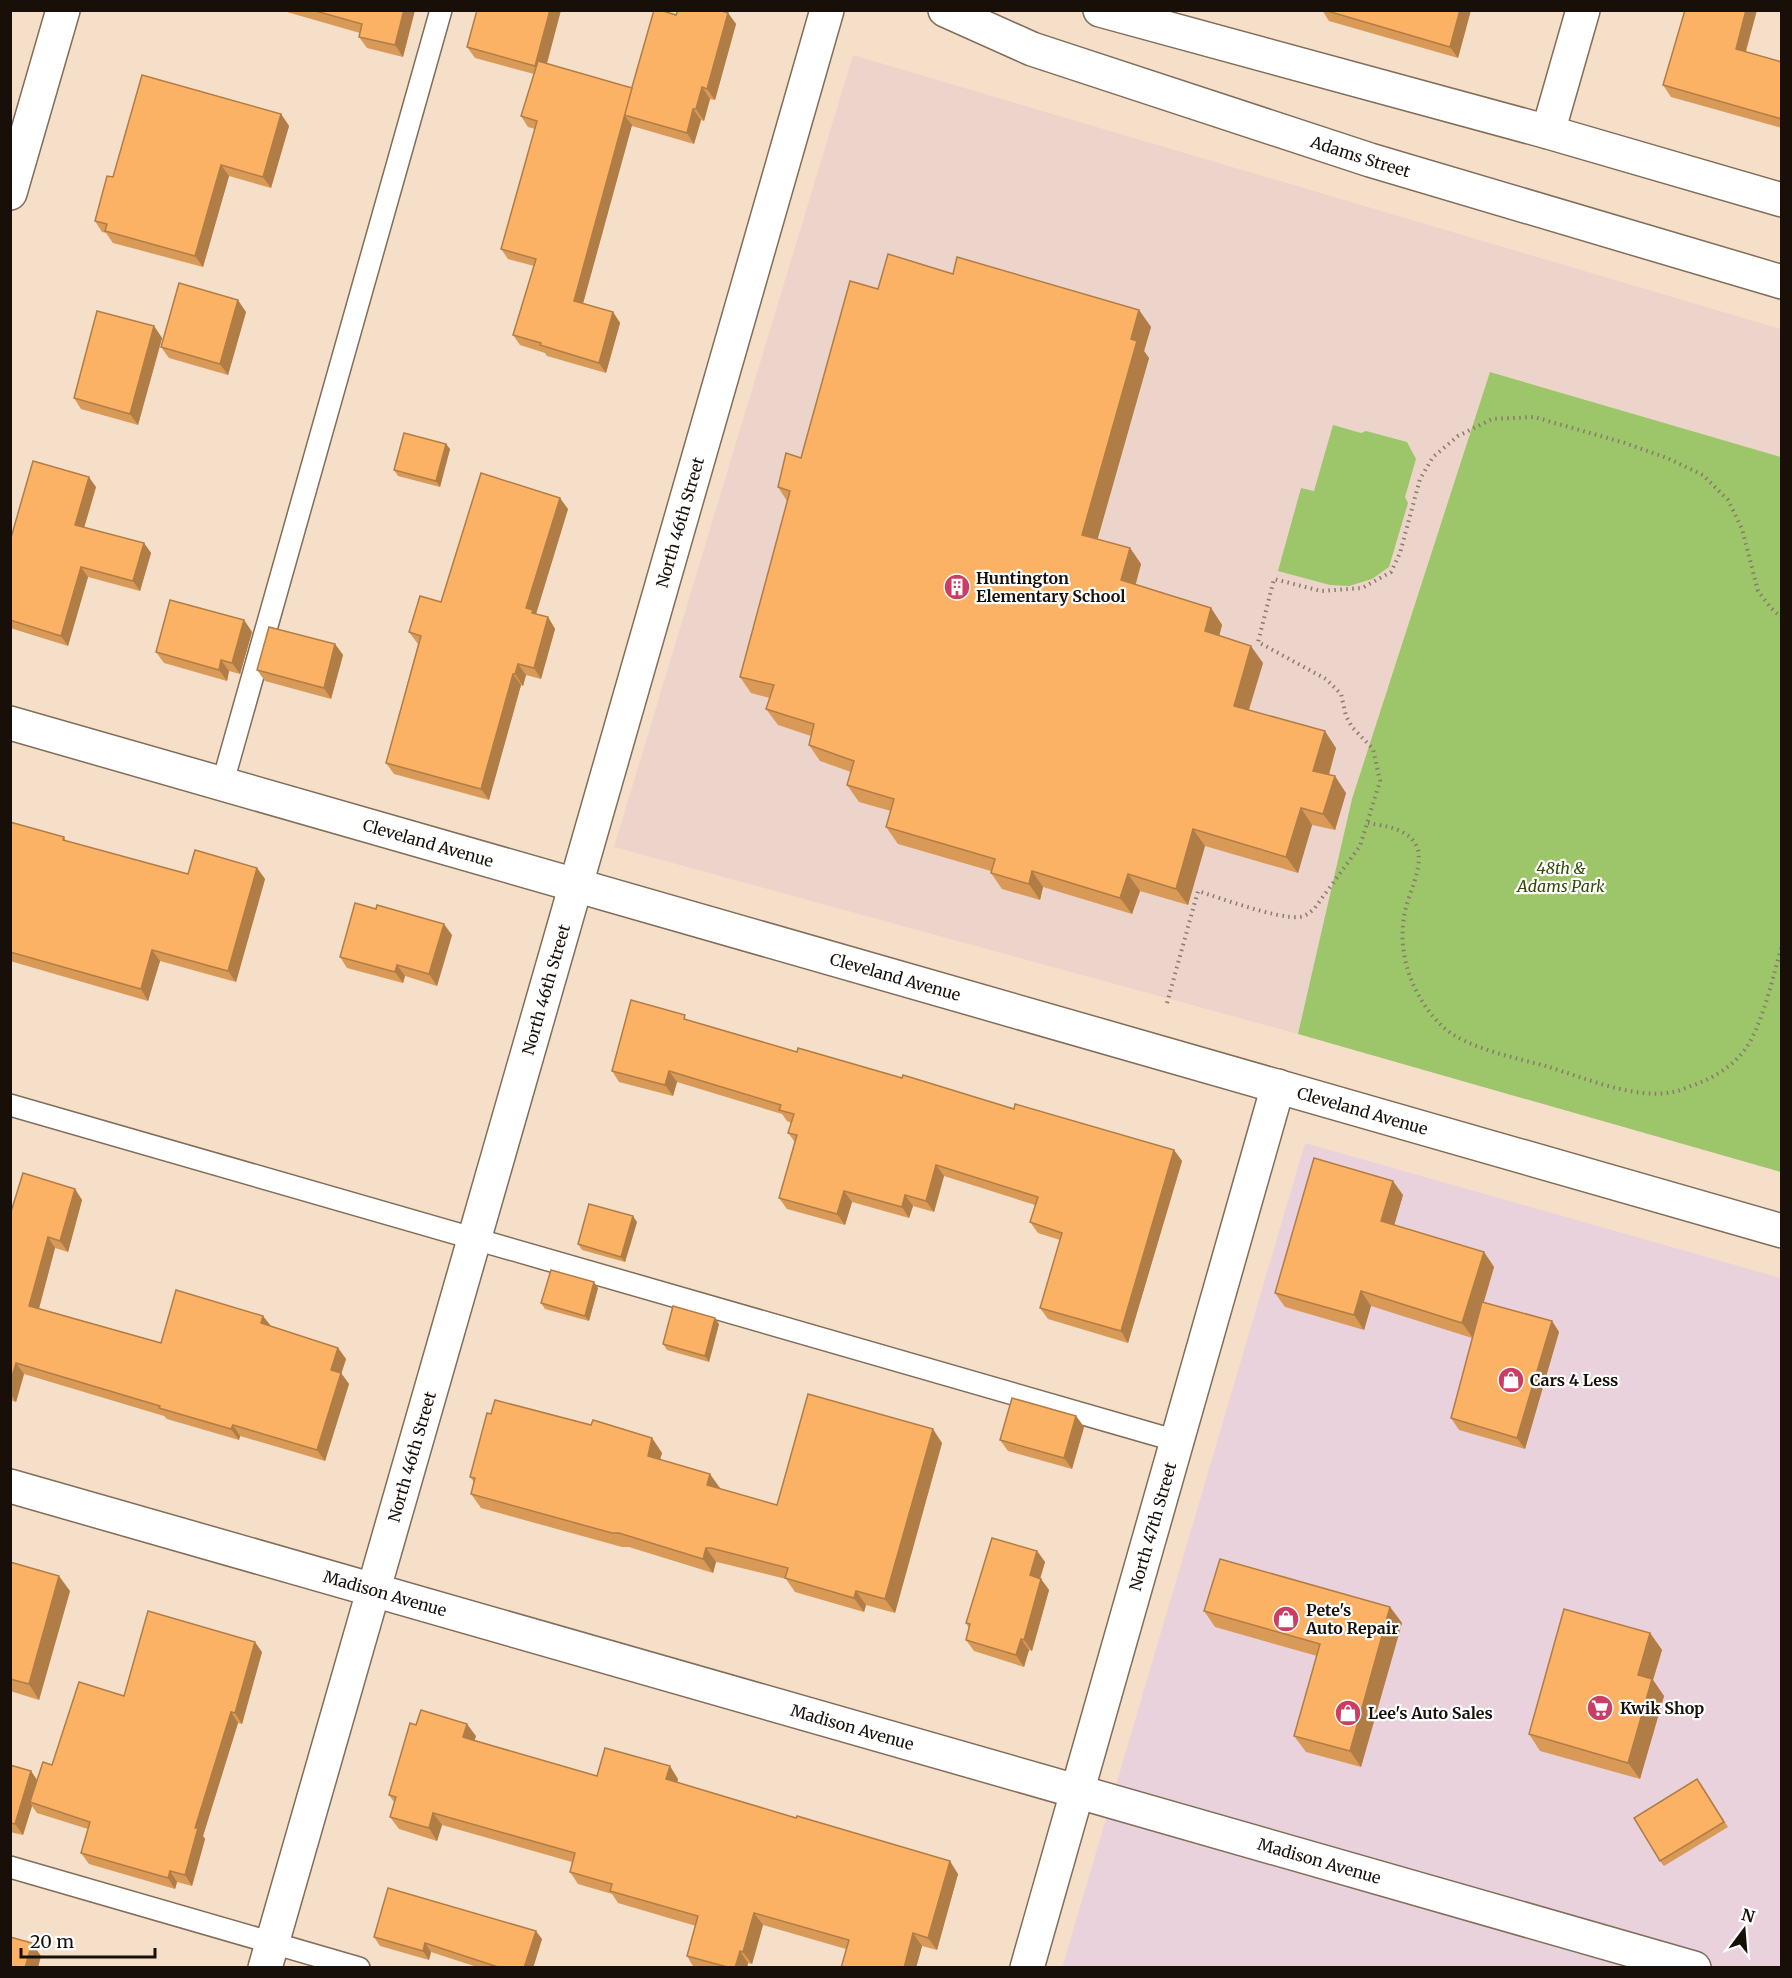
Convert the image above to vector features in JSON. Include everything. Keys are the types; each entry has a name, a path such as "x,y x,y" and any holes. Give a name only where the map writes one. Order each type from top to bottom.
{"street":[{"path":"10,193 63,10"},
{"name":"North 46th Street","path":"268,1955 827,10"},
{"name":"Adams Street","path":"945,10 1032,49 1349,154 1782,282"},
{"path":"1100,10 1548,132 1782,200"},
{"path":"1548,132 1583,10"},
{"name":"Cleveland Avenue","path":"10,723 1782,1231"},
{"name":"North 47th Street","path":"1027,1968 1278,1086"},
{"name":"Madison Avenue","path":"10,1486 1694,1968"}],"lane":[{"path":"222,785 441,10"},
{"path":"10,1105 1178,1441"},
{"path":"10,1867 268,1955 360,1968"}],"path":[{"path":"1167,1003 1198,891 1264,911 1295,918 1305,916 1314,909 1360,846 1380,781 1373,749 1352,728 1346,716 1341,694 1326,679 1258,642 1274,579 1321,591 1362,588 1391,572 1400,553 1420,480 1433,457 1458,436 1492,419 1534,417 1625,443 1667,458 1703,475 1728,500 1742,529 1758,591 1782,618"},
{"path":"1368,823 1401,831 1416,845 1418,861 1415,880 1406,907 1402,932 1405,963 1415,992 1430,1014 1446,1030 1472,1044 1500,1053 1626,1090 1649,1093 1673,1092 1715,1077 1743,1052 1761,1017 1782,946"}],"shaded area":[{"path":"853,55 1781,329 1781,457 1491,372 1298,1034 614,847"},
{"path":"1305,1143 1781,1278 1781,1967 1062,1968"}],"green space":[{"name":"48th & Adams Park","path":"1490,372 1781,457 1781,1172 1298,1034 1352,799"},
{"path":"1333,425 1407,442 1416,459 1405,497 1408,503 1389,567 1372,579 1349,586 1330,585 1278,571 1301,488 1314,491"}],"building":[{"path":"312,10 404,10 395,45 359,37 362,24"},
{"path":"477,10 550,10 535,66 467,47"},
{"path":"654,10 676,15 678,10 719,10 728,13 707,89 702,87 687,133 624,115"},
{"path":"1324,10 1460,10 1450,47"},
{"path":"1685,10 1746,10 1736,49 1782,62 1782,119 1663,85"},
{"path":"538,61 632,88 574,301 613,312 599,363 513,335 536,259 501,249 537,121 521,116"},
{"path":"142,75 281,114 263,177 221,165 195,256 105,231 107,224 95,221 107,176 113,177"},
{"name":"Huntington Elementary School","path":"888,254 953,274 957,257 1139,310 1131,339 1137,341 1082,535 1130,548 1121,580 1211,608 1205,631 1251,646 1234,706 1325,731 1313,771 1335,776 1323,814 1301,808 1286,857 1193,829 1176,889 1128,874 1120,898 1032,871 1029,884 991,873 995,859 886,827 894,799 847,785 854,761 809,745 814,724 766,709 774,685 740,677 790,491 778,487 786,453 801,458 850,281 878,289"},
{"path":"179,283 238,300 220,364 161,347"},
{"path":"97,311 154,326 130,414 74,398"},
{"path":"404,433 446,444 436,481 394,470"},
{"path":"33,461 89,477 75,525 144,543 133,581 81,567 61,636 10,620 10,541"},
{"path":"481,473 560,498 526,608 533,610 532,613 548,617 534,668 518,664 513,674 481,789 386,763 421,636 409,632 420,596 441,602"},
{"path":"170,600 244,620 232,663 221,660 219,670 156,652"},
{"path":"269,627 335,644 324,688 257,670"},
{"path":"10,822 64,837 63,840 188,874 195,850 257,868 228,971 152,950 141,989 10,952"},
{"path":"355,903 376,909 377,905 444,924 429,974 397,965 395,972 340,957"},
{"path":"631,1000 685,1015 684,1019 797,1052 798,1048 902,1078 903,1075 1014,1109 1015,1104 1174,1150 1121,1331 1040,1308 1062,1233 1030,1222 1038,1197 936,1165 926,1201 905,1195 902,1207 844,1191 837,1214 779,1198 797,1135 788,1133 794,1114 779,1110 781,1105 669,1071 665,1085 612,1071"},
{"path":"1314,1158 1393,1181 1381,1221 1484,1252 1462,1323 1361,1291 1354,1315 1275,1293"},
{"path":"23,1173 75,1189 60,1241 48,1237 29,1306 161,1343 176,1290 263,1316 261,1323 338,1348 331,1370 341,1373 317,1450 233,1425 231,1429 16,1363 10,1384 10,1215"},
{"path":"589,1204 633,1216 621,1257 578,1244"},
{"path":"551,1270 594,1282 585,1316 541,1303"},
{"path":"1482,1302 1552,1321 1517,1438 1451,1418"},
{"path":"673,1306 715,1318 705,1356 663,1344"},
{"path":"808,1394 933,1429 885,1599 856,1591 854,1598 785,1578 788,1568 711,1548 706,1548 703,1559 619,1533 471,1494 475,1478 470,1477 487,1413 491,1414 495,1400 591,1425 593,1420 652,1438 648,1456 710,1474 707,1485 777,1505"},
{"path":"1012,1398 1076,1416 1064,1458 1000,1440"},
{"path":"992,1538 1037,1551 1030,1575 1041,1579 1024,1640 1021,1639 1016,1655 966,1640 970,1624 966,1623"},
{"path":"1220,1559 1390,1607 1350,1751 1294,1736 1320,1644 1204,1611"},
{"path":"10,1562 59,1576 29,1684 10,1679"},
{"path":"1564,1609 1650,1633 1638,1675 1652,1679 1628,1763 1529,1734"},
{"path":"148,1611 255,1642 235,1713 231,1712 195,1828 198,1828 185,1875 170,1871 168,1878 81,1853 90,1822 30,1802 43,1762 52,1765 79,1682 124,1696"},
{"path":"421,1710 467,1724 463,1737 597,1776 605,1748 670,1766 666,1779 950,1861 928,1938 913,1933 904,1968 841,1968 849,1940 754,1913 743,1952 740,1951 735,1968 687,1956 698,1916 610,1891 612,1884 570,1872 575,1853 433,1813 429,1828 390,1817 396,1797 389,1795 410,1723 416,1725"},
{"path":"10,1765 31,1771 15,1824 10,1823"},
{"path":"1697,1779 1724,1822 1660,1861 1634,1818"},
{"path":"388,1888 536,1931 524,1968 501,1968 425,1943 423,1951 374,1937"},
{"path":"10,1937 32,1943 25,1968 10,1968"}],"place":[{"name":"Huntington Elementary School","path":"957,587"},
{"name":"Cars 4 Less","path":"1511,1380"},
{"name":"Pete's Auto Repair","path":"1286,1619"},
{"name":"Kwik Shop","path":"1600,1708"},
{"name":"Lee's Auto Sales","path":"1348,1713"}]}
